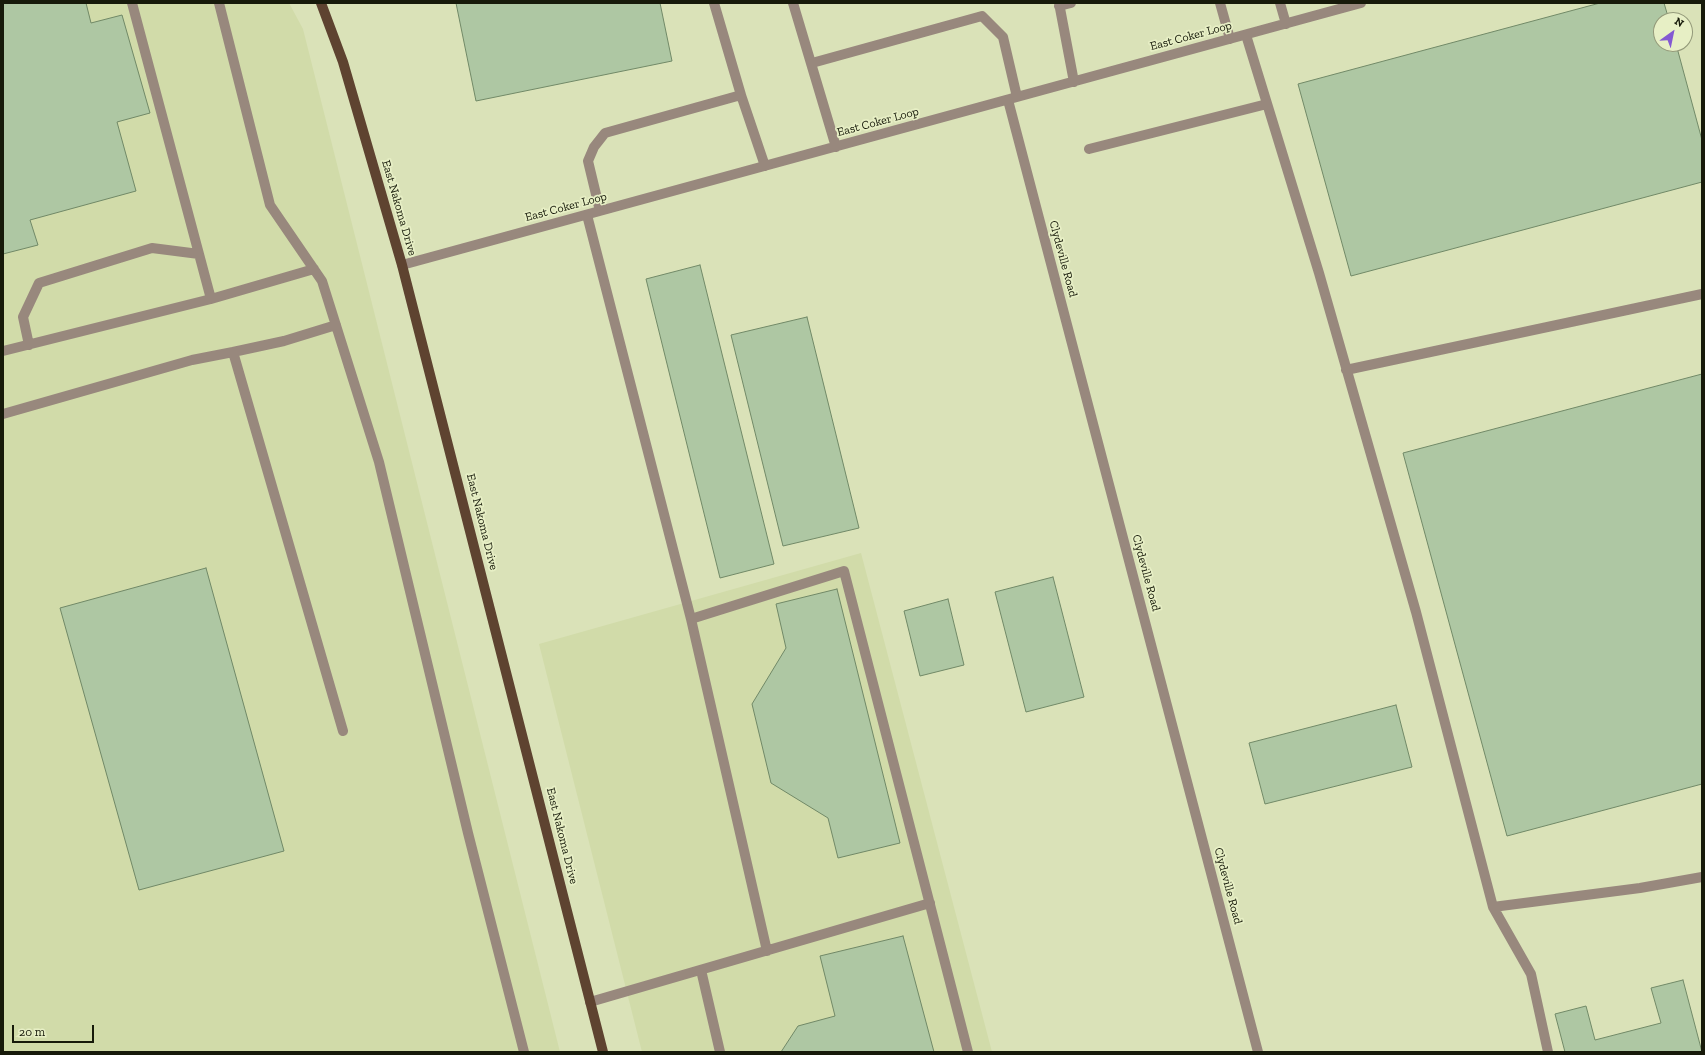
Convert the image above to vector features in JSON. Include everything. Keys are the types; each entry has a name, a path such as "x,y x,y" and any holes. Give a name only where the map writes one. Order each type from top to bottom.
{"main road":[{"name":"East Nakoma Drive","path":"321,3 343,62 402,265 603,1052"}],"street":[{"path":"132,3 211,299"},
{"path":"219,3 270,205 322,280 379,462 468,833 524,1052"},
{"path":"714,3 741,95 765,166"},
{"path":"793,3 836,147"},
{"path":"1071,3 1059,4 1074,82"},
{"path":"1220,3 1230,39"},
{"path":"1280,3 1286,24"},
{"name":"East Coker Loop","path":"402,265 1361,3"},
{"name":"Clydeville Road","path":"812,63 982,16 1003,37 1012,98 1258,1052"},
{"path":"1246,35 1346,370 1416,612 1493,907 1531,974 1548,1052"},
{"path":"600,211 588,161 594,147 605,133 741,95"},
{"path":"1089,149 1267,104"},
{"path":"587,215 691,619 767,951"},
{"path":"29,345 23,317 39,283 152,248 199,254"},
{"path":"3,351 211,299 314,269"},
{"path":"1346,370 1702,294"},
{"path":"3,414 192,360 284,342 336,326"},
{"path":"233,352 343,731"},
{"path":"691,619 844,571 968,1052"},
{"path":"1493,907 1701,880"},
{"path":"590,1002 930,904"},
{"path":"701,970 720,1052"}],"shaded area":[{"path":"3,3 289,3 303,29 560,1052 3,1052"},
{"path":"861,553 992,1052 642,1052 539,644"}],"building":[{"path":"3,3 86,3 91,23 122,15 150,113 117,122 136,191 30,220 38,245 3,254"},
{"path":"456,3 660,3 672,61 476,101"},
{"path":"1600,3 1664,3 1667,12 1653,12 1653,52 1678,52 1702,140 1702,182 1351,276 1298,84"},
{"path":"700,265 774,564 720,578 646,279"},
{"path":"807,317 859,528 783,546 731,335"},
{"path":"1702,374 1702,784 1507,836 1403,453"},
{"path":"206,568 284,851 139,890 60,608"},
{"path":"1053,577 1084,697 1026,712 995,592"},
{"path":"837,589 900,843 838,858 828,818 771,783 752,704 786,648 776,604"},
{"path":"948,599 964,665 920,676 904,611"},
{"path":"1396,705 1412,767 1265,804 1249,743"},
{"path":"903,936 934,1052 781,1052 798,1026 835,1016 820,956"},
{"path":"1683,980 1702,1052 1565,1052 1555,1014 1586,1006 1595,1040 1661,1023 1651,988"}]}
